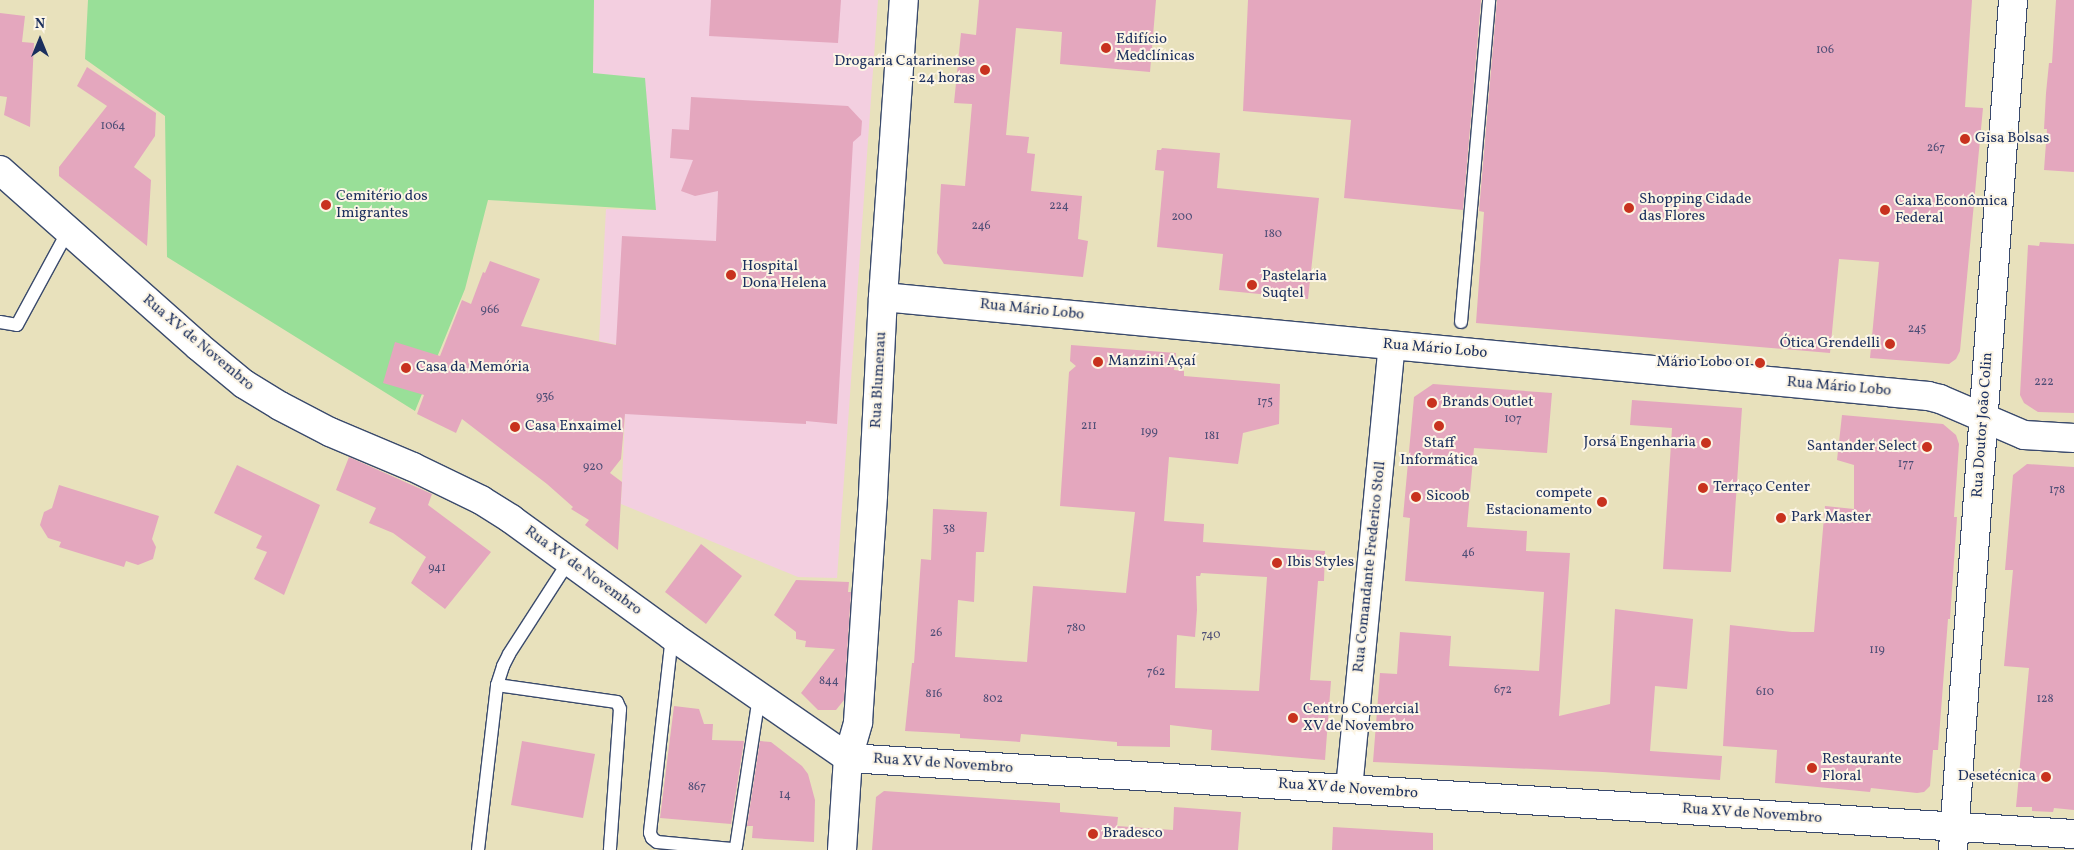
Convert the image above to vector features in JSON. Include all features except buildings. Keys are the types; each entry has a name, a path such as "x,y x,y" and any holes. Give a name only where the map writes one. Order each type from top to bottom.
{"main road":[{"name":"Rua Blumenau","path":"842,850 848,758 858,722 873,494 883,297 904,0"},
{"name":"Rua Doutor João Colin","path":"1954,838 2013,0"},
{"name":"Rua XV de Novembro","path":"0,170 198,346 244,384 280,406 330,432 413,467 481,500 848,758 1349,789 1954,838 2074,834"},
{"name":"Rua Mário Lobo","path":"883,297 1928,396 1940,399 2024,435 2074,438"}],"street":[{"name":"Rua Comandante Frederico Stoll","path":"1349,789 1392,344"}],"lane":[{"path":"1461,322 1489,0"},
{"path":"0,322 17,325 68,231"},
{"path":"478,850 496,686 508,654 569,561"},
{"path":"672,636 650,833 652,838 666,842 732,849 736,847 759,696"},
{"path":"496,686 617,702 620,709 610,850"}],"shaded area":[{"name":"Hospital Dona Helena","path":"594,0 878,0 837,578 798,577 621,504 628,347 599,341 606,209 656,210 593,74"}],"green space":[{"name":"Cemitério dos Imigrantes","path":"88,0 594,0 593,73 645,78 656,210 488,200 465,289 415,411 167,257 165,116 85,59"}],"place":[{"name":"Edifício Medclínicas","path":"1106,48"},
{"name":"Drogaria Catarinense - 24 horas","path":"985,70"},
{"name":"Gisa Bolsas","path":"1965,139"},
{"name":"Cemitério dos Imigrantes","path":"326,205"},
{"name":"Shopping Cidade das Flores","path":"1629,208"},
{"name":"Caixa Econômica Federal","path":"1885,210"},
{"name":"Hospital Dona Helena","path":"731,275"},
{"name":"Pastelaria Suqtel","path":"1252,285"},
{"name":"Ótica Grendelli","path":"1890,344"},
{"name":"Manzini Açaí","path":"1098,362"},
{"name":"Mário Lobo 01","path":"1760,363"},
{"name":"Casa da Memória","path":"406,368"},
{"name":"Brands Outlet","path":"1432,403"},
{"name":"Staff Informática","path":"1439,426"},
{"name":"Casa Enxaimel","path":"515,427"},
{"name":"Jorsá Engenharia","path":"1706,443"},
{"name":"Santander Select","path":"1927,447"},
{"name":"Terraço Center","path":"1703,488"},
{"name":"Sicoob","path":"1416,497"},
{"name":"compete Estacionamento","path":"1602,502"},
{"name":"Park Master","path":"1781,518"},
{"name":"Ibis Styles","path":"1277,563"},
{"name":"Centro Comercial XV de Novembro","path":"1293,718"},
{"name":"Restaurante Floral","path":"1812,768"},
{"name":"Desetécnica","path":"2046,777"},
{"name":"Bradesco","path":"1093,834"}]}
